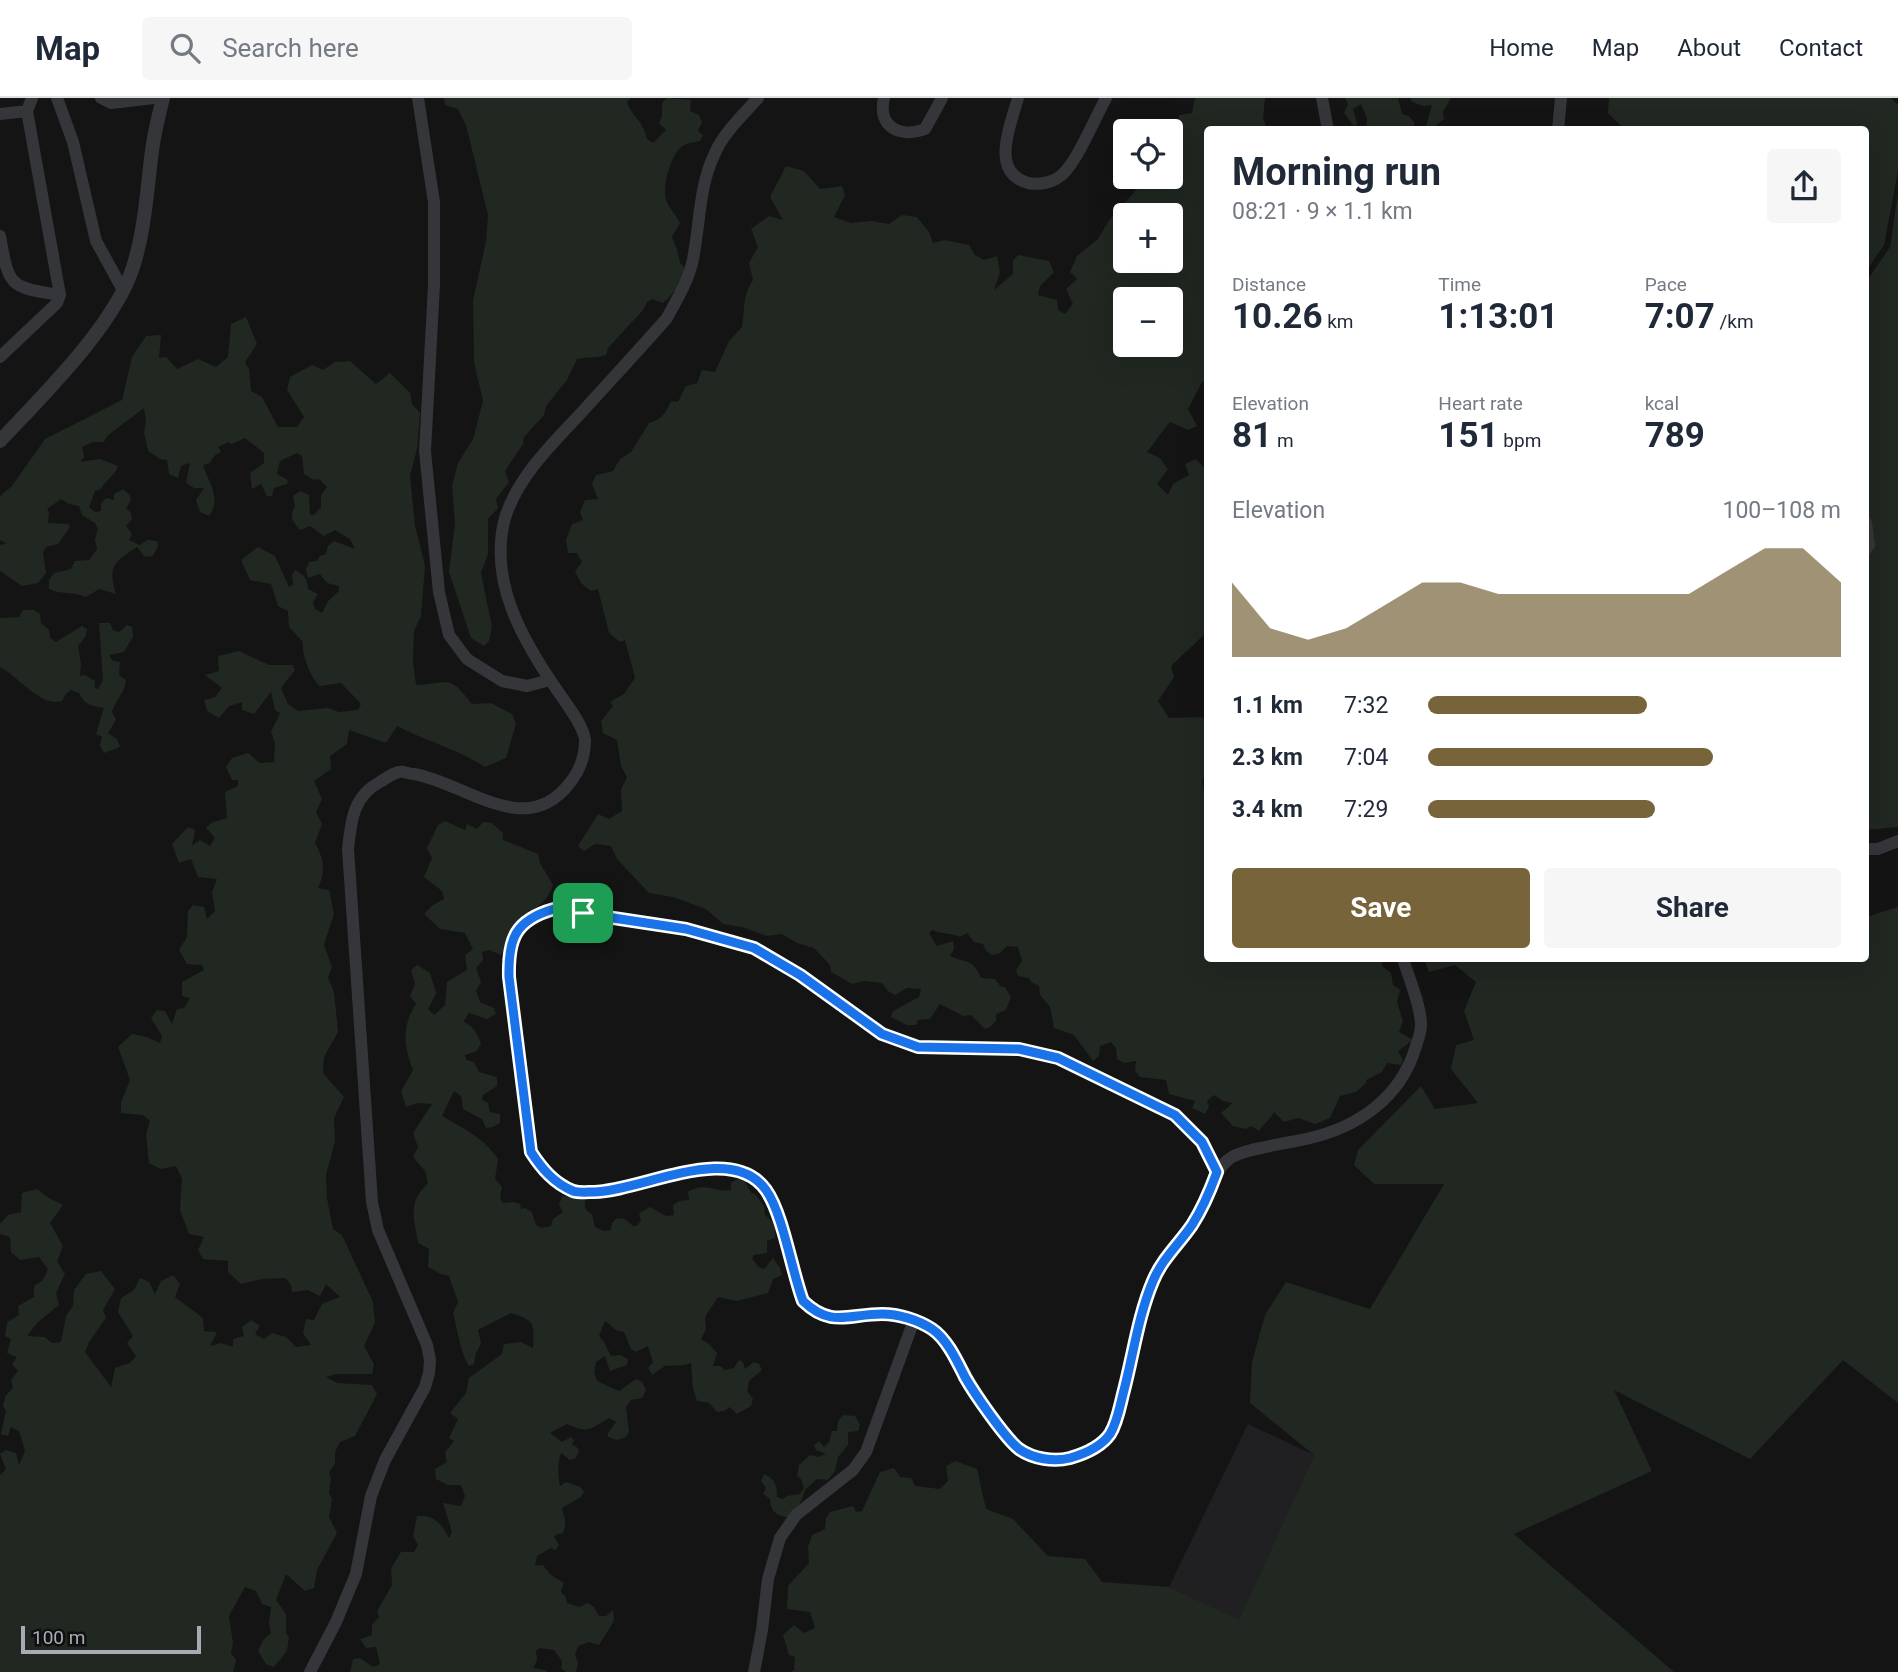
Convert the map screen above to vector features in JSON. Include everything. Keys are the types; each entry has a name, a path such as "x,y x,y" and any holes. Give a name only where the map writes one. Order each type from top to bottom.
{"street":[{"path":"57,98 72,142 96,241 123,290"},
{"path":"102,98 111,103 154,98"},
{"path":"0,441 86,345 123,290 140,240 153,146 163,98"},
{"path":"418,98 434,202 434,285 425,452 439,592 449,635 467,659 502,681 527,686 550,680"},
{"path":"310,1672 336,1622 356,1574 371,1496 385,1460 425,1387 430,1360 428,1345 378,1230 372,1202 348,849 352,814 367,789 399,772 428,776 488,802 512,809 538,807 559,796 582,763 585,738 518,625 504,589 501,554 505,519 518,490 538,460 667,318 693,261 706,180 715,152 726,134 758,98"},
{"path":"884,98 884,117 891,128 902,133 913,133 925,129 942,98"},
{"path":"1018,98 1004,151 1007,167 1028,183 1043,184 1060,177 1070,165 1106,98"},
{"path":"1322,98 1327,126"},
{"path":"1558,126 1561,98"},
{"path":"0,114 29,104 60,295 57,303 0,357"},
{"path":"0,236 3,277 32,292 60,295"},
{"path":"1869,849 1878,849 1898,841"},
{"path":"1217,1172 1202,1142 1175,1115 1091,1073 1058,1058 1019,1049 918,1047 882,1034 800,975 754,948 686,929 554,909 534,914 518,928 509,952 510,990 531,1152 545,1173 575,1192 611,1191 691,1170 728,1169 749,1175 766,1190 779,1220 803,1301 812,1310 827,1317 847,1319 883,1314 914,1320 935,1331 950,1349 969,1384 996,1422 1019,1449 1043,1459 1061,1461 1097,1446 1110,1434 1120,1408 1141,1318 1153,1282 1167,1255 1207,1201 1217,1172 1231,1157 1349,1126 1394,1091 1411,1062 1421,1026 1405,962"},
{"path":"754,1672 768,1579 780,1538 796,1515 853,1470 866,1452 914,1320"}],"shaded area":[{"path":"444,98 631,98 627,102 643,127 647,139 653,143 666,130 659,123 662,103 667,98 691,100 690,111 699,115 702,122 698,131 703,135 700,141 686,144 679,149 667,178 666,200 680,223 672,237 680,263 684,267 677,287 663,303 652,299 647,302 643,310 608,348 606,355 577,359 567,380 546,406 544,415 524,437 523,444 505,471 509,482 496,499 498,508 488,519 488,554 481,573 492,627 489,641 484,646 471,638 449,572 455,524 452,486 458,463 473,439 483,401 474,362 473,300 486,242 488,215 466,125 458,109 445,105"},
{"path":"1195,98 1265,98 1263,119 1266,126 1204,126 1204,381 1188,409 1197,426 1188,430 1170,422 1147,452 1160,458 1168,469 1157,484 1168,495 1173,484 1189,475 1185,464 1196,459 1204,468 1204,635 1171,666 1174,677 1158,701 1169,718 1204,718 1204,962 1383,962 1382,966 1391,973 1393,985 1400,990 1397,1002 1403,1021 1399,1032 1413,1040 1398,1051 1403,1060 1401,1065 1387,1063 1382,1072 1366,1080 1356,1092 1340,1096 1330,1118 1315,1124 1298,1118 1284,1122 1274,1112 1259,1131 1251,1126 1246,1129 1233,1126 1221,1113 1233,1103 1214,1095 1207,1101 1209,1107 1205,1114 1192,1108 1195,1101 1169,1094 1166,1080 1140,1077 1135,1071 1136,1061 1124,1063 1117,1059 1116,1048 1111,1042 1100,1046 1099,1056 1093,1061 1074,1035 1054,1028 1050,1007 1040,995 1039,986 1029,978 1018,976 1016,970 1022,961 1018,947 1007,946 1000,953 992,955 986,951 983,944 974,942 967,933 960,937 932,930 929,933 937,946 953,941 954,949 950,956 972,964 981,978 995,979 1000,986 1005,987 1011,997 1006,1010 996,1014 996,1021 985,1029 971,1015 963,1016 940,1004 930,1019 918,1020 916,1025 907,1025 891,1017 893,1011 919,997 921,989 907,988 895,995 882,983 864,981 852,984 831,972 830,965 814,948 797,943 782,934 767,936 742,927 723,924 706,909 673,897 649,893 617,859 611,846 595,844 584,851 578,846 598,814 609,819 622,811 621,790 627,777 621,766 617,740 603,733 601,721 613,706 610,702 624,694 635,678 625,640 620,642 609,633 598,589 591,591 581,583 575,571 582,562 577,553 568,553 566,540 572,524 583,520 580,512 585,500 598,499 592,484 596,475 613,471 620,459 631,452 649,423 663,415 671,401 678,402 686,386 697,383 702,370 715,372 729,341 742,327 745,297 753,280 749,263 758,247 751,229 769,216 783,220 770,197 786,166 804,171 820,189 842,186 845,195 834,217 851,223 872,221 889,224 902,215 917,217 929,232 933,243 944,240 969,245 975,255 984,260 997,256 1000,272 994,290 1013,274 1013,261 1018,255 1049,261 1054,272 1040,286 1038,295 1057,300 1058,310 1065,314 1073,304 1066,289 1077,279 1070,272 1077,256 1098,239 1113,216 1113,273 1183,273 1183,203 1124,203 1137,189 1183,189 1183,119 1179,119 1179,115 1192,113"},
{"path":"1345,98 1398,98 1402,114 1409,116 1414,126 1366,126 1367,118 1361,104 1353,109 1357,123 1354,126 1344,113 1348,104"},
{"path":"1410,98 1451,98 1443,112 1444,119 1435,126 1426,126 1432,105 1424,106 1412,102"},
{"path":"1609,98 1891,98 1898,105 1898,171 1884,245 1869,267 1869,126 1621,126 1608,113"},
{"path":"1898,193 1898,827 1869,830 1869,278 1890,247"},
{"path":"246,317 257,344 245,362 249,369 251,391 262,397 278,427 297,427 304,417 287,390 290,377 312,365 323,370 335,362 350,361 376,384 390,373 410,393 412,404 420,413 417,449 410,476 415,526 425,566 421,616 414,631 413,662 416,685 448,682 458,688 472,704 491,703 512,714 516,724 506,758 485,767 397,726 386,743 349,730 347,744 330,756 331,769 314,781 322,799 316,812 322,824 315,843 323,865 318,888 329,890 334,914 324,945 332,967 328,978 334,992 338,1032 324,1057 323,1073 344,1097 334,1118 335,1141 326,1175 327,1198 333,1229 342,1235 373,1302 375,1323 364,1346 374,1364 372,1374 336,1374 326,1377 337,1383 372,1385 377,1394 355,1436 340,1442 335,1452 335,1464 329,1472 329,1493 332,1499 329,1517 337,1533 317,1570 314,1588 305,1591 286,1574 276,1600 286,1614 286,1633 289,1637 287,1651 274,1667 266,1664 258,1651 263,1640 271,1633 271,1607 262,1604 256,1591 245,1587 229,1616 233,1643 231,1653 236,1660 233,1672 0,1672 0,1475 6,1469 0,1454 6,1450 16,1453 19,1465 25,1451 19,1431 11,1427 8,1436 1,1434 6,1411 3,1406 6,1395 13,1388 11,1380 18,1371 12,1364 17,1357 7,1353 11,1339 5,1336 7,1322 19,1315 18,1306 34,1297 34,1286 43,1280 48,1269 39,1257 20,1260 11,1252 10,1237 0,1234 0,1224 8,1215 21,1212 22,1193 37,1189 63,1205 50,1223 63,1246 57,1261 65,1274 56,1293 59,1305 38,1322 27,1336 45,1337 52,1343 61,1342 66,1316 73,1306 74,1290 86,1274 101,1271 115,1289 103,1310 106,1318 85,1352 111,1387 115,1368 130,1363 136,1356 127,1343 133,1336 118,1312 121,1298 134,1290 140,1278 149,1282 155,1294 161,1281 173,1275 180,1284 175,1297 203,1318 204,1331 217,1332 210,1346 221,1343 233,1347 233,1339 244,1336 242,1327 251,1320 260,1326 255,1334 264,1339 272,1333 286,1337 296,1347 311,1345 303,1333 306,1319 314,1320 322,1304 340,1297 326,1284 320,1296 308,1290 292,1292 291,1285 285,1278 262,1279 241,1284 228,1272 228,1261 203,1259 198,1250 204,1237 189,1234 180,1210 182,1179 176,1166 161,1169 149,1163 146,1134 150,1121 143,1115 121,1113 121,1102 130,1080 118,1047 132,1034 160,1043 162,1036 151,1018 157,1010 165,1011 172,1024 177,1009 184,1008 190,998 182,996 182,982 204,970 202,965 187,964 179,950 187,937 188,911 193,905 204,907 207,919 215,911 212,892 217,879 198,877 191,859 179,863 172,844 188,827 195,830 192,846 200,840 210,846 215,838 206,828 211,823 227,818 225,792 238,786 238,780 232,780 226,767 232,758 248,753 260,763 274,762 275,744 271,732 280,713 275,710 271,692 254,714 242,710 242,702 229,706 219,718 207,711 204,700 215,697 222,688 205,675 219,671 218,656 239,651 269,665 293,665 295,670 281,688 288,704 298,711 328,708 339,712 358,710 361,704 341,683 320,686 317,683 305,659 303,642 289,627 288,611 278,606 271,584 250,580 241,560 258,547 275,556 289,587 293,585 292,575 295,570 306,580 308,589 318,594 313,602 315,609 322,613 329,600 339,591 339,586 327,583 320,574 308,578 306,570 309,562 317,561 320,556 326,554 328,546 334,541 355,549 350,539 335,530 324,536 310,526 300,530 292,517 295,507 293,496 300,491 309,495 310,515 314,515 321,507 321,495 327,487 319,479 314,480 304,474 302,456 297,453 280,461 277,474 288,480 287,484 274,488 272,496 267,496 261,484 252,489 250,473 264,463 264,453 245,438 232,444 228,442 218,447 221,452 214,456 210,463 203,465 214,497 209,516 200,512 196,500 204,488 194,488 186,483 190,463 181,466 178,478 169,474 167,460 148,451 144,433 144,408 107,436 104,442 93,442 82,447 84,457 80,462 100,459 118,466 101,489 95,491 89,507 95,512 101,511 101,504 106,498 114,500 114,494 123,489 130,495 131,500 126,508 132,519 126,526 132,534 129,540 140,545 147,540 157,541 158,546 153,556 145,557 137,547 118,561 112,577 116,594 99,589 86,597 49,589 49,580 54,573 71,569 75,561 89,560 97,549 95,539 98,529 95,523 82,515 79,506 61,499 47,509 48,523 68,524 70,527 58,544 46,547 43,552 46,573 38,583 22,586 0,571 0,545 6,543 0,540 0,496 12,486 45,439 122,400 132,357 146,336 161,335 159,358 166,357 177,369 198,359 216,367 228,357 231,324"},
{"path":"23,610 34,610 40,614 41,623 49,630 50,638 56,642 82,626 87,629 86,636 78,646 80,676 85,675 95,681 95,688 98,689 103,680 99,623 110,623 113,630 119,632 127,625 132,627 133,637 124,652 109,655 113,661 120,662 119,675 126,680 112,712 116,720 108,733 117,739 120,747 104,753 100,745 102,737 96,734 104,708 89,704 79,693 71,690 62,701 46,700 0,667 0,618 19,617"},
{"path":"445,821 465,830 467,824 477,829 483,822 492,823 503,833 503,840 538,854 540,863 553,885 543,902 517,925 501,955 489,950 482,952 483,960 476,968 481,982 476,991 480,1002 494,1008 496,1014 487,1019 469,1013 463,1022 474,1030 481,1043 477,1051 465,1055 466,1060 474,1062 479,1072 497,1077 497,1086 483,1095 482,1100 488,1103 490,1112 500,1114 500,1123 486,1128 482,1119 463,1109 461,1096 454,1091 442,1116 480,1140 498,1159 495,1179 502,1187 500,1198 503,1203 520,1204 521,1209 532,1212 536,1225 542,1228 551,1226 553,1219 563,1212 559,1204 562,1196 579,1197 585,1200 595,1227 604,1231 611,1230 612,1223 617,1218 637,1226 641,1220 639,1213 650,1207 666,1216 674,1215 673,1205 689,1200 688,1192 700,1187 731,1190 731,1183 743,1178 751,1193 755,1194 764,1206 765,1215 772,1222 775,1231 775,1238 767,1241 767,1253 754,1255 752,1258 758,1267 764,1269 773,1258 782,1275 773,1279 768,1293 737,1301 718,1297 705,1317 706,1329 701,1339 717,1353 713,1366 720,1366 725,1370 734,1368 739,1360 743,1362 745,1369 754,1362 759,1364 762,1370 749,1381 747,1391 753,1399 751,1406 737,1414 730,1407 717,1412 709,1403 697,1401 691,1363 665,1366 652,1375 648,1368 653,1362 648,1346 636,1352 631,1349 624,1332 616,1330 605,1321 599,1336 611,1356 620,1355 628,1359 627,1365 610,1371 605,1356 596,1362 594,1372 597,1381 619,1391 636,1379 642,1382 646,1390 642,1398 631,1400 626,1407 629,1432 626,1437 617,1440 608,1437 616,1422 609,1418 589,1429 567,1424 550,1433 562,1442 571,1437 574,1440 572,1445 579,1451 576,1458 570,1460 561,1453 558,1470 560,1486 566,1482 584,1491 581,1497 562,1508 565,1520 563,1533 554,1537 559,1545 556,1550 551,1548 537,1556 535,1566 543,1565 551,1575 564,1583 561,1592 567,1603 580,1607 588,1603 599,1616 606,1616 613,1610 614,1621 599,1645 589,1642 578,1646 575,1655 578,1663 576,1672 566,1672 561,1668 562,1661 554,1650 540,1648 536,1650 537,1660 533,1668 547,1672 350,1672 353,1659 360,1658 373,1667 380,1664 376,1647 366,1648 360,1639 372,1635 372,1625 379,1617 377,1611 392,1585 391,1568 401,1552 414,1552 418,1545 413,1536 417,1516 437,1521 449,1538 452,1532 443,1503 461,1506 465,1496 461,1485 448,1485 436,1479 435,1469 447,1462 445,1452 454,1441 449,1438 458,1419 450,1413 466,1393 469,1378 502,1354 504,1344 521,1342 533,1348 532,1324 511,1313 478,1330 481,1343 474,1364 469,1366 461,1348 453,1313 458,1302 449,1276 428,1267 429,1249 418,1243 415,1204 421,1190 428,1183 425,1171 413,1157 418,1147 413,1133 432,1104 418,1103 406,1107 401,1091 413,1070 406,1037 408,1020 416,1004 410,996 415,984 411,970 417,965 430,973 436,993 428,1009 434,1015 445,1005 447,982 467,970 465,955 473,949 465,933 440,929 424,914 444,899 442,891 424,877 432,858 427,848 438,825"},
{"path":"1898,907 1898,1403 1843,1360 1750,1459 1614,1390 1652,1471 1514,1534 1674,1672 791,1672 794,1670 795,1657 789,1655 783,1635 794,1625 804,1633 815,1628 810,1612 787,1609 788,1586 809,1563 808,1547 812,1535 825,1529 826,1518 830,1512 853,1506 856,1512 862,1511 880,1472 894,1468 900,1477 911,1478 915,1486 940,1489 948,1481 946,1466 955,1461 977,1469 986,1509 1013,1519 1048,1556 1085,1559 1102,1582 1169,1587 1239,1620 1314,1455 1250,1403 1252,1362 1265,1315 1286,1282 1370,1309 1444,1184 1374,1184 1354,1165 1358,1150 1421,1086 1435,1109 1478,1103 1451,1069 1456,1045 1474,1040 1464,1011 1476,982 1455,965 1429,972 1425,962 1869,962 1869,916"},
{"path":"843,1415 855,1416 860,1425 858,1431 848,1432 848,1445 838,1457 835,1471 828,1480 817,1479 805,1490 798,1509 788,1518 777,1514 771,1507 770,1499 763,1494 766,1488 761,1481 764,1474 775,1483 777,1497 783,1499 800,1494 804,1488 797,1476 799,1465 810,1455 818,1457 826,1454 816,1450 814,1445 819,1441 824,1447 829,1442 832,1431 837,1431 838,1421"},
{"path":"1248,1424 1314,1455 1239,1621 1169,1587"}],"route":[{"path":"554,909 583,913 686,929 754,948 800,975 882,1034 918,1047 1019,1049 1058,1058 1175,1115 1202,1142 1217,1172 1207,1201 1167,1255 1153,1282 1141,1318 1120,1408 1110,1434 1097,1446 1080,1455 1061,1461 1040,1458 1019,1449 996,1422 969,1384 950,1349 935,1331 902,1317 883,1314 847,1319 827,1317 812,1310 803,1301 779,1220 766,1190 749,1175 728,1169 691,1170 611,1191 575,1192 545,1173 531,1152 524,1111 509,977 509,952 518,928 534,914 554,909"}]}
